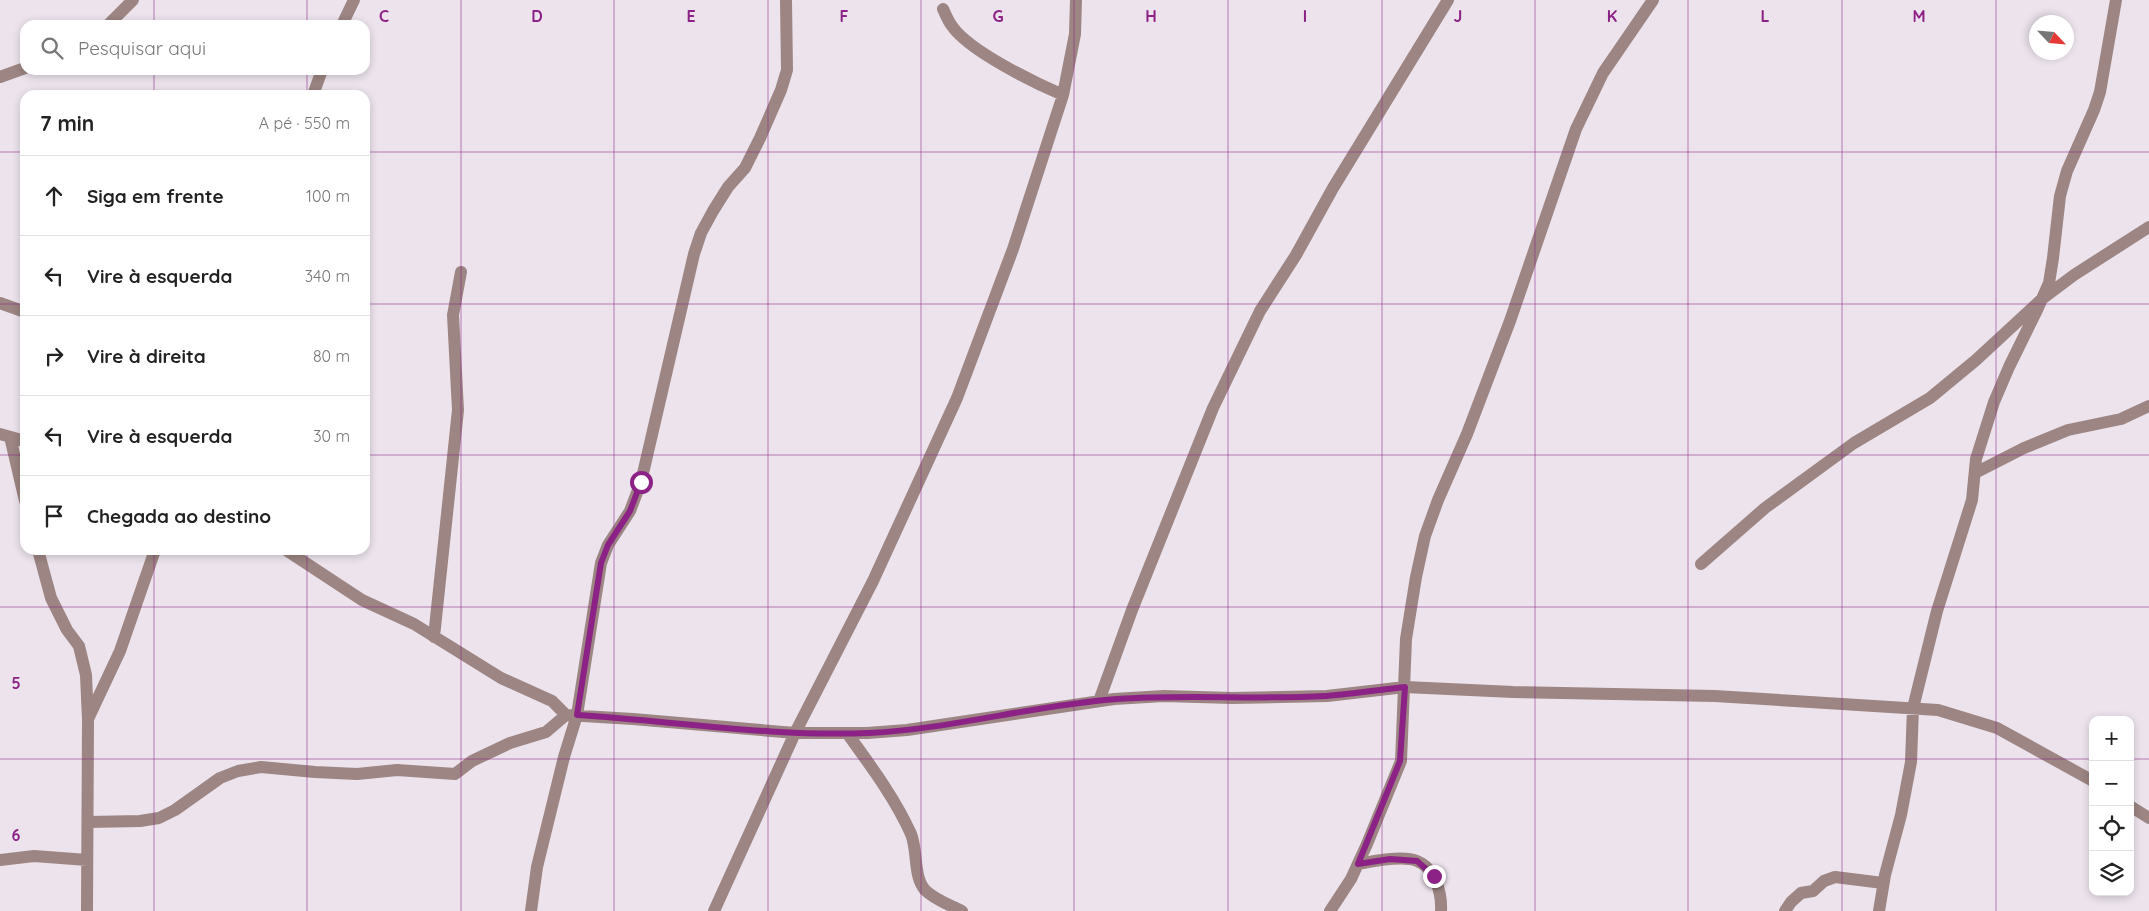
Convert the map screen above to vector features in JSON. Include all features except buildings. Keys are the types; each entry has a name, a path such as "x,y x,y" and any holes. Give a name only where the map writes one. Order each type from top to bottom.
{"street":[{"path":"113,20 133,0"},
{"path":"344,20 354,0"},
{"path":"531,911 537,867 564,757 601,563 608,545 630,511 641,482 694,254 701,233 728,187 745,168 760,138 787,70 786,0"},
{"path":"714,911 795,733 873,581 957,398 1013,248 1064,95 1075,34 1076,0"},
{"path":"1099,701 1132,610 1214,408 1260,311 1296,255 1351,157 1448,0"},
{"path":"1330,911 1358,864 1400,761 1406,639 1425,536 1438,500 1467,434 1506,329 1576,128 1603,73 1653,0"},
{"path":"1879,911 1883,882 1899,823 1911,762 1913,708 1937,611 1972,500 1976,459 1994,402 2048,283 2054,258 2060,196 2067,171 2100,92 2116,0"},
{"path":"943,9 953,28 974,46 1011,70 1064,95"},
{"path":"0,78 20,70"},
{"path":"315,90 320,75"},
{"path":"1701,564 1765,508 1854,443 1930,398 1976,360 2042,299 2088,265 2149,227"},
{"path":"434,637 458,410 453,315 461,272"},
{"path":"0,303 20,310"},
{"path":"1974,473 2024,448 2068,430 2121,419 2149,406"},
{"path":"5,435 20,440"},
{"path":"5,435 20,484"},
{"path":"39,555 51,598 67,630 79,646 86,675 88,720 86,911"},
{"path":"88,720 120,651 154,555"},
{"path":"294,555 362,600 414,624 501,678 552,701 571,715 795,733 847,733 908,730 1099,701 1164,696 1232,698 1327,696 1405,687 1513,692 1715,696 1938,710 1997,728 2089,779"},
{"path":"88,822 140,821 159,818 175,810 220,778 238,771 261,767 357,774 397,770 455,774 472,761 510,743 546,732 571,715"},
{"path":"847,733 901,814 912,836 917,854 918,873 924,889 938,900 962,911"},
{"path":"2134,809 2149,818"},
{"path":"0,860 34,856 87,860"},
{"path":"1358,864 1390,859 1417,861 1434,876 1442,900 1441,911"},
{"path":"1785,911 1791,902 1802,893 1813,892 1824,881 1835,877 1883,882"}],"route":[{"path":"641,482 630,511 608,545 601,563 577,715 795,733 867,733 908,730 1114,699 1164,696 1232,698 1327,696 1405,687 1400,761 1358,864 1390,859 1417,861 1434,876"}]}
